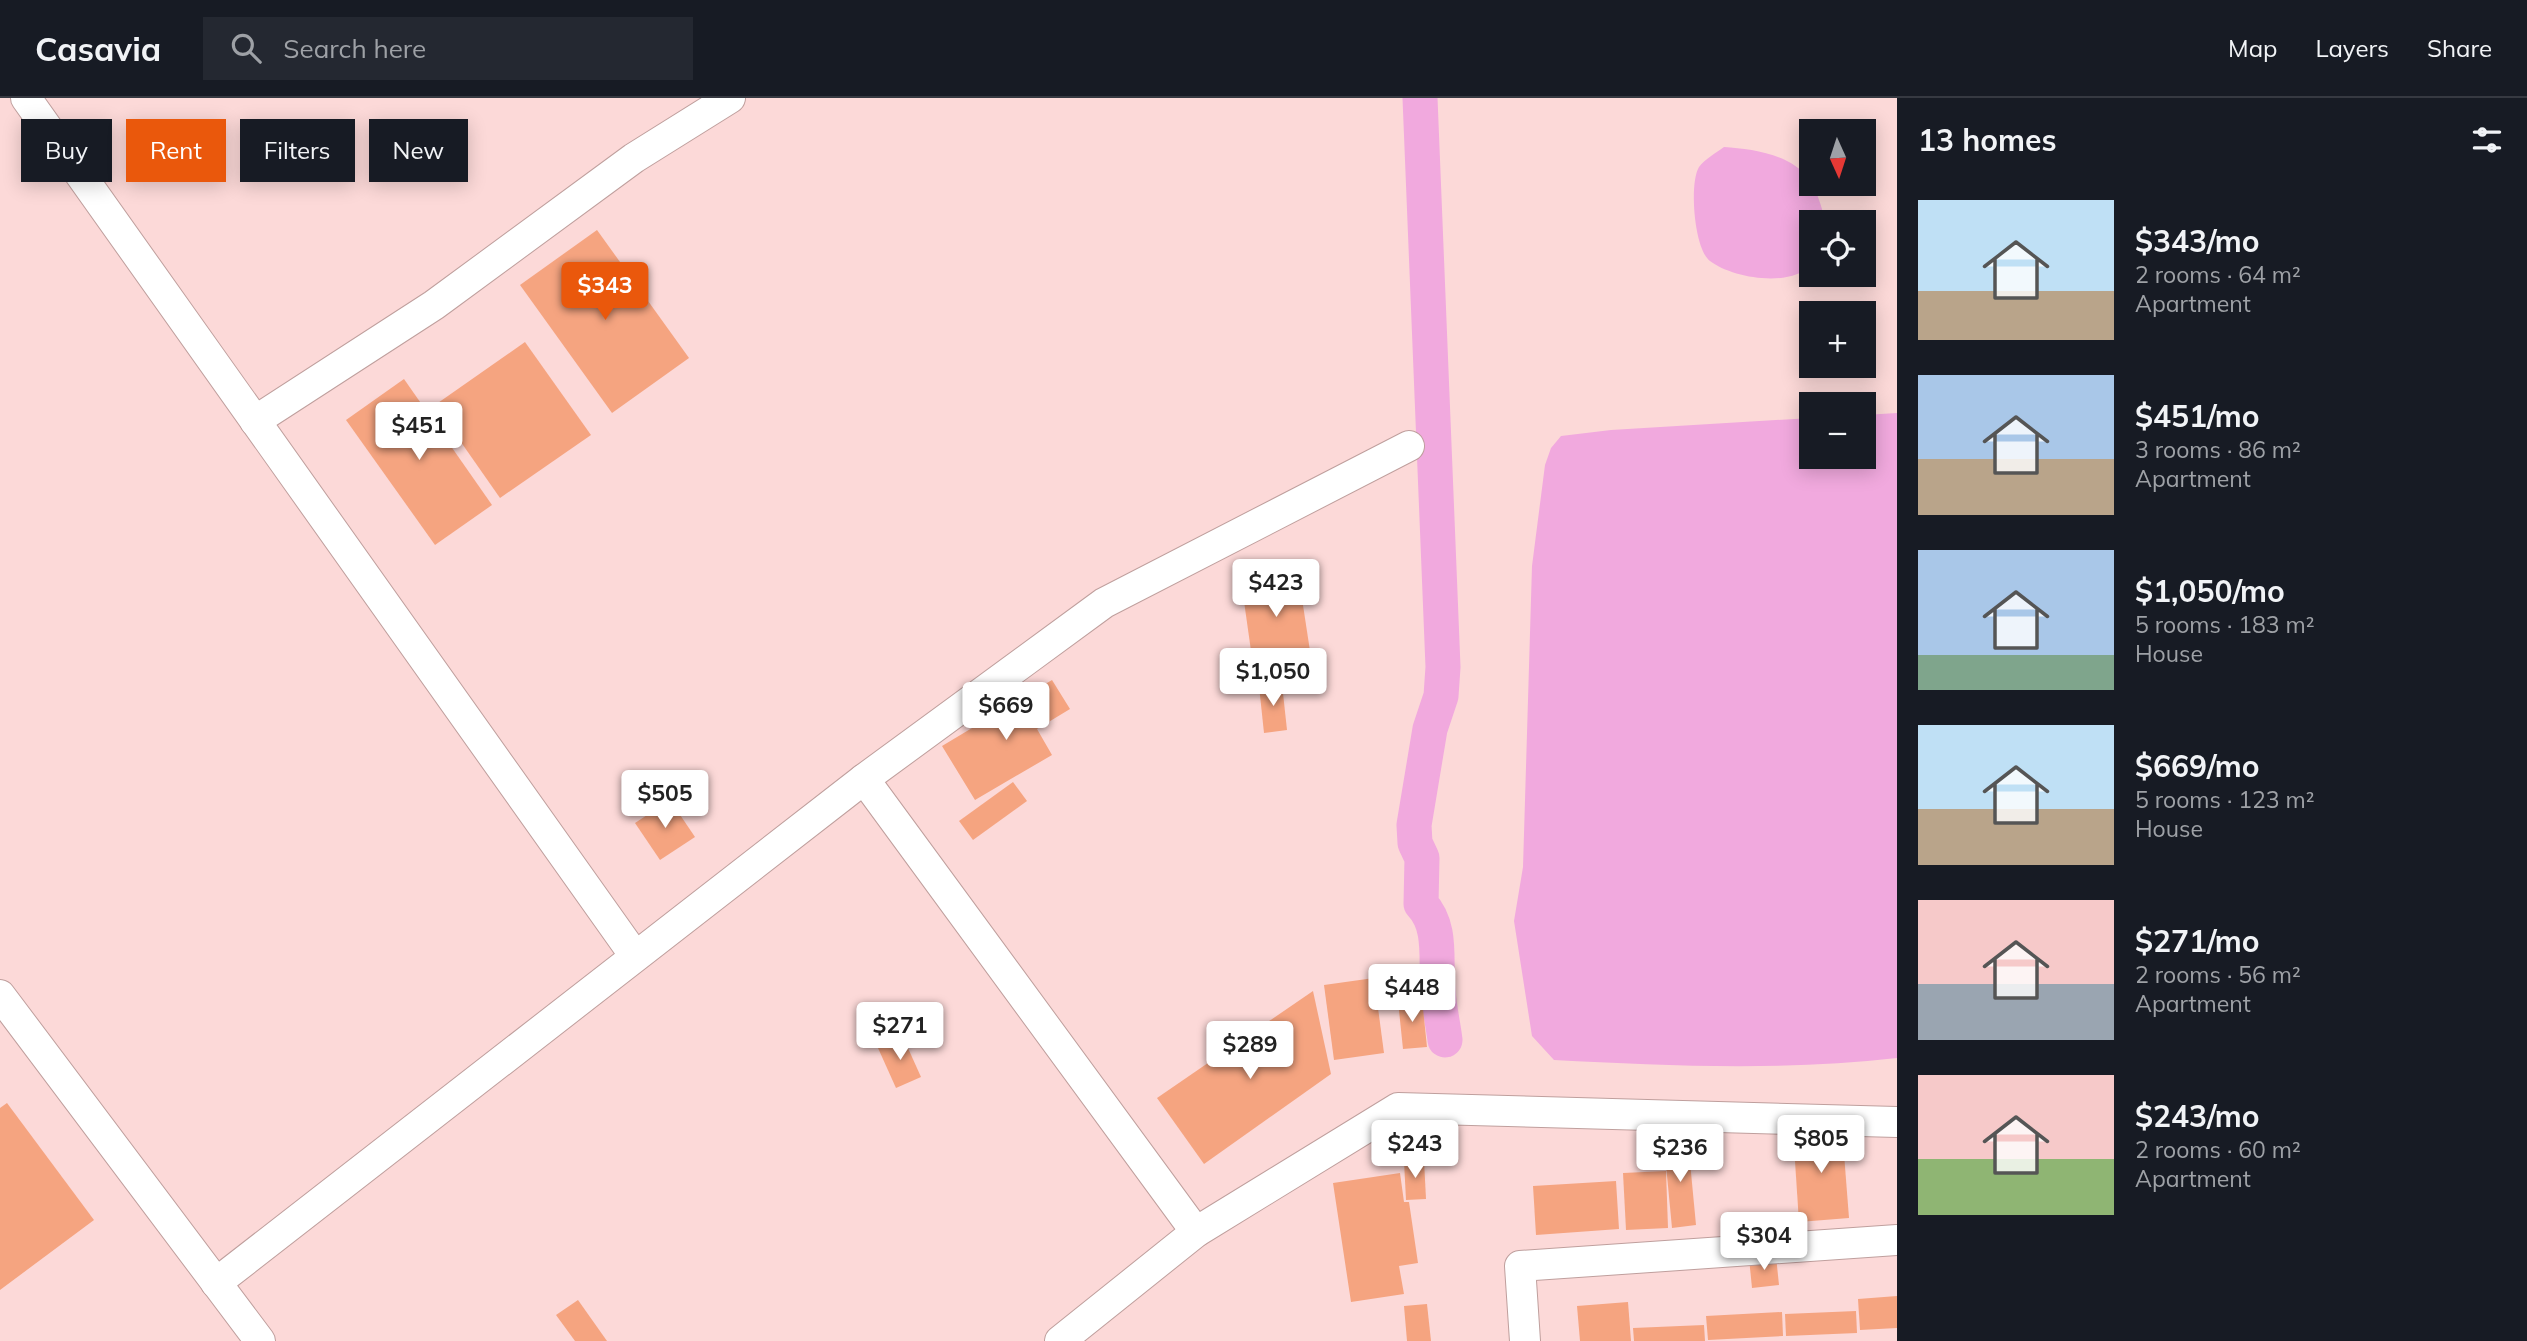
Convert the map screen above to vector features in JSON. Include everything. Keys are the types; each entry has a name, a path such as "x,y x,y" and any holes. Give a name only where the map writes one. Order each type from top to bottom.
{"street":[{"path":"26,98 635,956"},
{"path":"255,421 434,305 634,158 730,98"},
{"path":"216,1283 864,779 1104,603 1409,446"},
{"path":"864,779 1196,1231"},
{"path":"0,995 260,1341"},
{"path":"1060,1341 1196,1231 1398,1108 1897,1122"},
{"path":"1525,1341 1520,1266 1897,1240"}],"shaded area":[{"path":"1724,147 1747,149 1782,158 1799,169 1799,196 1817,196 1822,210 1799,210 1799,273 1776,278 1746,276 1710,261 1700,244 1694,201 1696,175 1701,164"},
{"path":"1897,413 1897,1058 1769,1066 1554,1060 1532,1036 1514,921 1523,867 1532,566 1545,465 1551,448 1561,436 1611,430 1799,419 1799,469 1876,469 1876,414"}],"building":[{"path":"597,230 689,358 612,413 520,285"},
{"path":"525,342 591,435 500,498 435,405"},
{"path":"404,379 492,505 435,545 346,420"},
{"path":"1297,566 1312,664 1254,672 1240,573"},
{"path":"1052,680 1070,709 1037,729 1052,755 975,800 942,746"},
{"path":"1282,684 1287,730 1264,733 1259,686"},
{"path":"1013,782 1027,801 973,840 959,821"},
{"path":"670,800 695,837 660,860 635,823"},
{"path":"1374,978 1384,1053 1334,1060 1324,985"},
{"path":"1313,991 1331,1074 1204,1164 1157,1098"},
{"path":"1422,999 1427,1047 1403,1049 1398,1001"},
{"path":"903,1037 921,1077 896,1088 878,1048"},
{"path":"7,1103 94,1220 0,1290 0,1108"},
{"path":"1842,1128 1849,1218 1799,1222 1793,1131"},
{"path":"1688,1141 1696,1225 1672,1228 1664,1144"},
{"path":"1424,1160 1426,1199 1406,1200 1404,1161"},
{"path":"1666,1171 1668,1228 1626,1230 1623,1173"},
{"path":"1400,1173 1404,1202 1409,1202 1418,1263 1399,1266 1404,1294 1351,1302 1333,1183"},
{"path":"1616,1181 1619,1229 1536,1235 1533,1186"},
{"path":"1776,1256 1779,1285 1752,1288 1749,1258"},
{"path":"1897,1296 1897,1328 1860,1330 1858,1299"},
{"path":"578,1300 607,1341 575,1341 556,1315"},
{"path":"1628,1302 1631,1341 1580,1341 1577,1306"},
{"path":"1427,1304 1431,1341 1407,1341 1404,1306"},
{"path":"1856,1311 1857,1333 1786,1336 1785,1314"},
{"path":"1782,1312 1783,1336 1708,1340 1706,1316"},
{"path":"1704,1325 1705,1341 1634,1341 1633,1328"}],"waterway":[{"path":"1420,98 1443,667 1441,696 1430,729 1414,825 1415,843 1422,858 1421,904 1433,923 1437,945 1437,979 1445,1040"}]}
